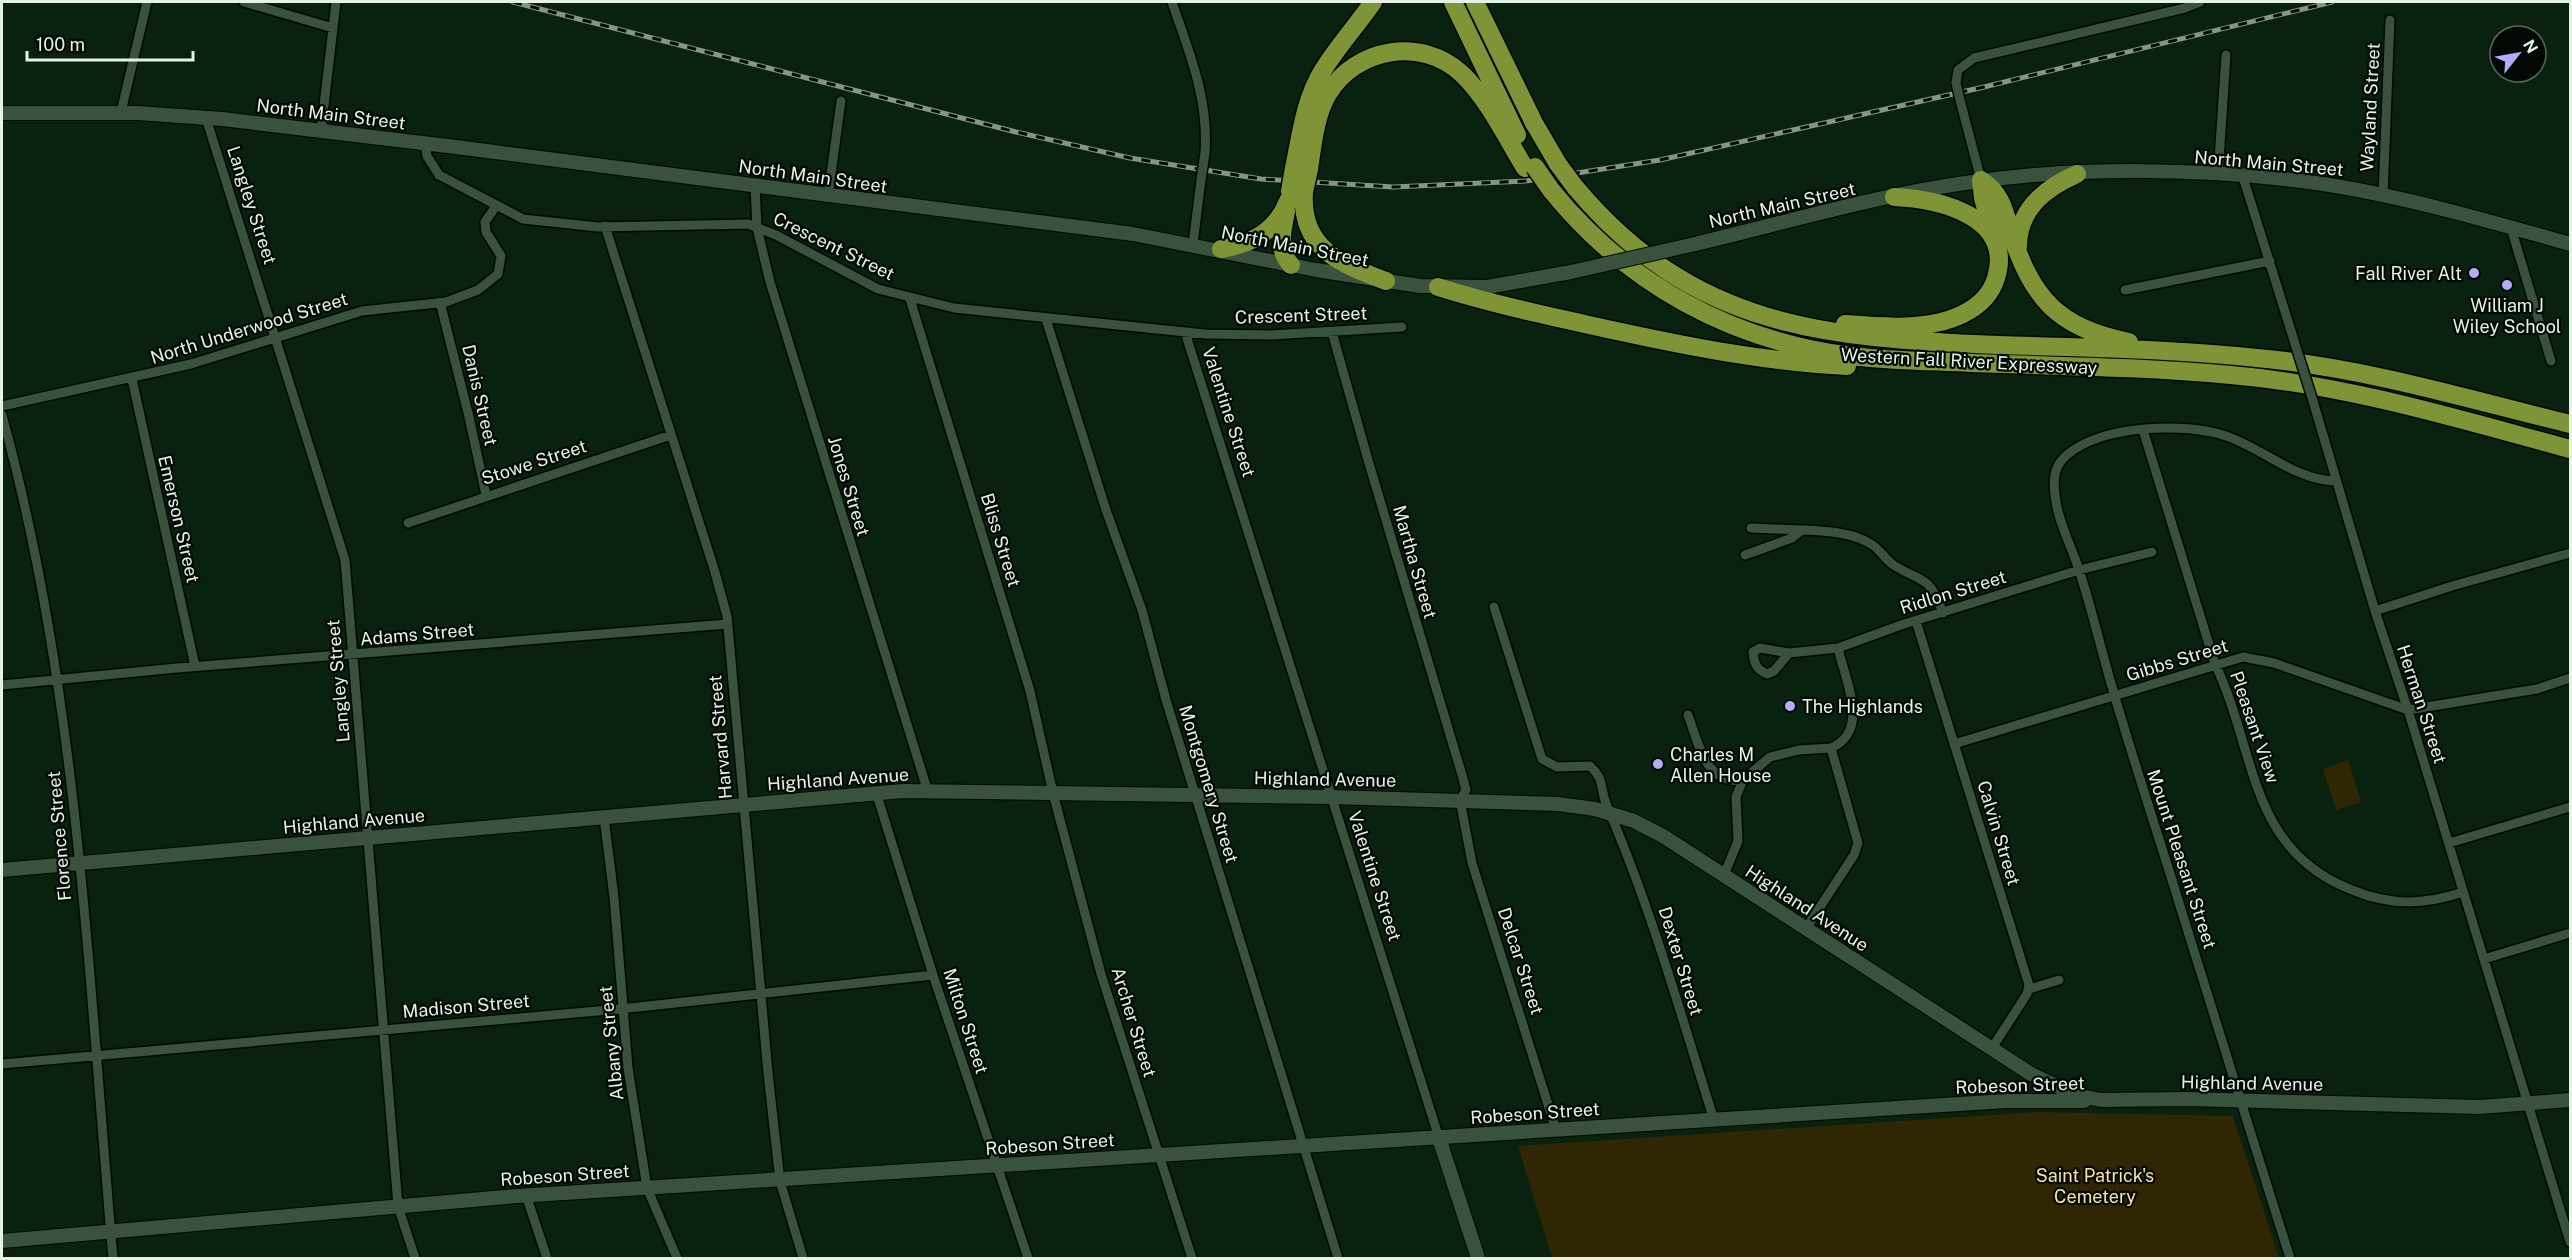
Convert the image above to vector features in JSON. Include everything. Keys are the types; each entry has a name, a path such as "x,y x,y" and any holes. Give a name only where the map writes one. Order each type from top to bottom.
{"highway":[{"path":"1302,168 1306,111 1315,86 1323,70 1373,2"},
{"path":"1453,2 1530,167"},
{"name":"Western Fall River Expressway","path":"1475,2 1534,123 1558,164 1575,187 1612,227 1651,259 1695,287 1749,311 1809,328 1868,338 2207,354 2327,367 2571,424"},
{"path":"1291,265 1281,244 1320,114 1333,86 1359,63 1378,54 1404,51 1440,59 1461,73 1530,167"},
{"name":"Western Fall River Expressway","path":"1530,167 1561,211 1663,291 1700,312 1754,334 1842,355 1948,362 2211,373 2295,382 2376,397 2571,449"},
{"path":"2020,260 2019,236 2029,209 2047,190 2077,174"},
{"path":"1749,311 1868,326 1911,325 1943,321 1966,313 1989,293 1997,273 1996,246 1983,198 1981,180"},
{"path":"1981,180 1999,196 2020,260 2029,281 2043,300 2079,326 2123,340 2207,354"},
{"path":"1221,249 1248,242 1266,232 1279,219 1294,195"},
{"path":"1294,195 1319,245 1345,264 1386,281"},
{"path":"1894,197 1926,200 1961,210 1983,225 1996,246"},
{"path":"1438,287 1526,312 1733,354 1853,366 1948,362"}],"main road":[{"name":"North Main Street","path":"2,113 122,112 206,118 321,131 1193,244 1291,265 1438,287 1504,285 1571,272 1894,197 1981,180 2077,174 2218,175 2322,184 2383,195 2571,244"},
{"name":"Highland Avenue","path":"2,870 876,792 1053,792 1558,804 1610,814 1663,836 1805,930 1992,1048 2048,1082 2076,1095 2101,1100 2479,1107 2571,1100"},
{"name":"Robeson Street","path":"2,1241 526,1195 780,1181 2006,1101 2101,1100"},
{"name":"Valentine Street","path":"1439,1138 1478,1258"}],"street":[{"path":"122,112 147,2"},
{"path":"244,2 333,27"},
{"path":"321,131 336,2"},
{"path":"1172,2 1194,64 1204,102 1207,128 1193,244"},
{"path":"1981,180 1956,83 1958,70 1967,61 2200,2"},
{"name":"Wayland Street","path":"2383,195 2390,20"},
{"path":"2218,175 2226,55"},
{"path":"828,196 841,101"},
{"name":"Langley Street","path":"206,118 345,560 398,1206 415,1258"},
{"name":"Crescent Street","path":"425,144 431,165 439,175 523,219 552,224 605,226 739,223 757,228 878,289 954,308 1185,332 1270,335 1402,327"},
{"name":"Herman Street","path":"2243,177 2571,1242"},
{"name":"Jones Street","path":"755,186 757,228 797,374 928,792"},
{"name":"North Underwood Street","path":"2,406 132,379 277,339 335,318 362,312 440,302 478,290 498,274 501,256 486,232 485,222 496,206"},
{"name":"Harvard Street","path":"605,226 714,569 728,624 760,995 780,1181 803,1258"},
{"path":"2511,228 2551,361"},
{"path":"2125,290 2270,261"},
{"name":"Bliss Street","path":"910,298 1030,691 1053,792"},
{"name":"Danis Street","path":"440,302 486,495"},
{"name":"Montgomery Street","path":"1046,319 1106,510 1142,610 1196,795 1338,1258"},
{"name":"Valentine Street","path":"1185,332 1439,1138"},
{"name":"Martha Street","path":"1332,332 1364,449 1462,775 1466,790 1460,800"},
{"name":"Emerson Street","path":"132,379 195,666"},
{"name":"Florence Street","path":"2,415 49,623 59,679 78,863 113,1258"},
{"path":"2143,430 2188,428 2228,437 2318,480 2335,481"},
{"name":"Mount Pleasant Street","path":"2143,430 2115,434 2070,452 2057,467 2053,477 2055,498 2065,535 2079,570 2114,696 2290,1258"},
{"name":"Pleasant View","path":"2143,430 2215,664 2226,688 2260,794 2283,841 2304,863 2328,880 2381,901 2407,903 2437,901 2463,892"},
{"name":"Stowe Street","path":"408,523 486,495 671,435"},
{"path":"1751,528 1844,534 1869,542 1895,566 1927,581 1943,613"},
{"path":"1745,555 1792,538 1802,530"},
{"name":"Ridlon Street","path":"1789,653 1838,648 2079,570 2152,552"},
{"path":"2375,611 2452,586 2571,553"},
{"name":"Dexter Street","path":"1494,607 1542,759 1557,767 1590,766 1600,775 1602,797 1640,885 1714,1120"},
{"name":"Calvin Street","path":"1916,621 2029,989"},
{"name":"Adams Street","path":"2,685 195,666 728,624"},
{"path":"1724,875 1738,841 1736,797 1743,780 1770,757 1799,750 1831,748 1841,744 1850,734 1854,717 1838,648"},
{"name":"Gibbs Street","path":"1954,744 2243,657 2256,658 2408,710"},
{"path":"2408,710 2537,689 2571,678"},
{"path":"1688,715 1709,769 1725,780 1743,780"},
{"path":"1805,930 1854,855 1858,843 1831,748"},
{"name":"Milton Street","path":"876,792 933,975 1028,1258"},
{"name":"Archer Street","path":"1053,792 1101,974 1192,1258"},
{"name":"Delcar Street","path":"1460,800 1472,863 1556,1130"},
{"path":"2448,843 2571,807"},
{"name":"Albany Street","path":"604,817 628,1068 647,1188 677,1258"},
{"path":"2484,959 2571,933"},
{"name":"Madison Street","path":"2,1064 624,1009 933,975"},
{"path":"1992,1048 2029,989 2059,980"},
{"path":"526,1195 547,1258"}],"green space":[{"path":"2348,760 2361,802 2336,810 2323,769"},
{"name":"Saint Patrick's Cemetery","path":"2037,1112 2233,1116 2279,1258 1552,1258 1518,1146"}],"railway":[{"path":"513,2 1016,132 1130,158 1261,179 1393,187 1526,181 1660,160 1984,87 2332,2"}],"place":[{"name":"Fall River Alt","path":"2474,273"},
{"name":"William J Wiley School","path":"2507,285"},
{"name":"The Highlands","path":"1790,706"},
{"name":"Charles M Allen House","path":"1658,764"}]}
